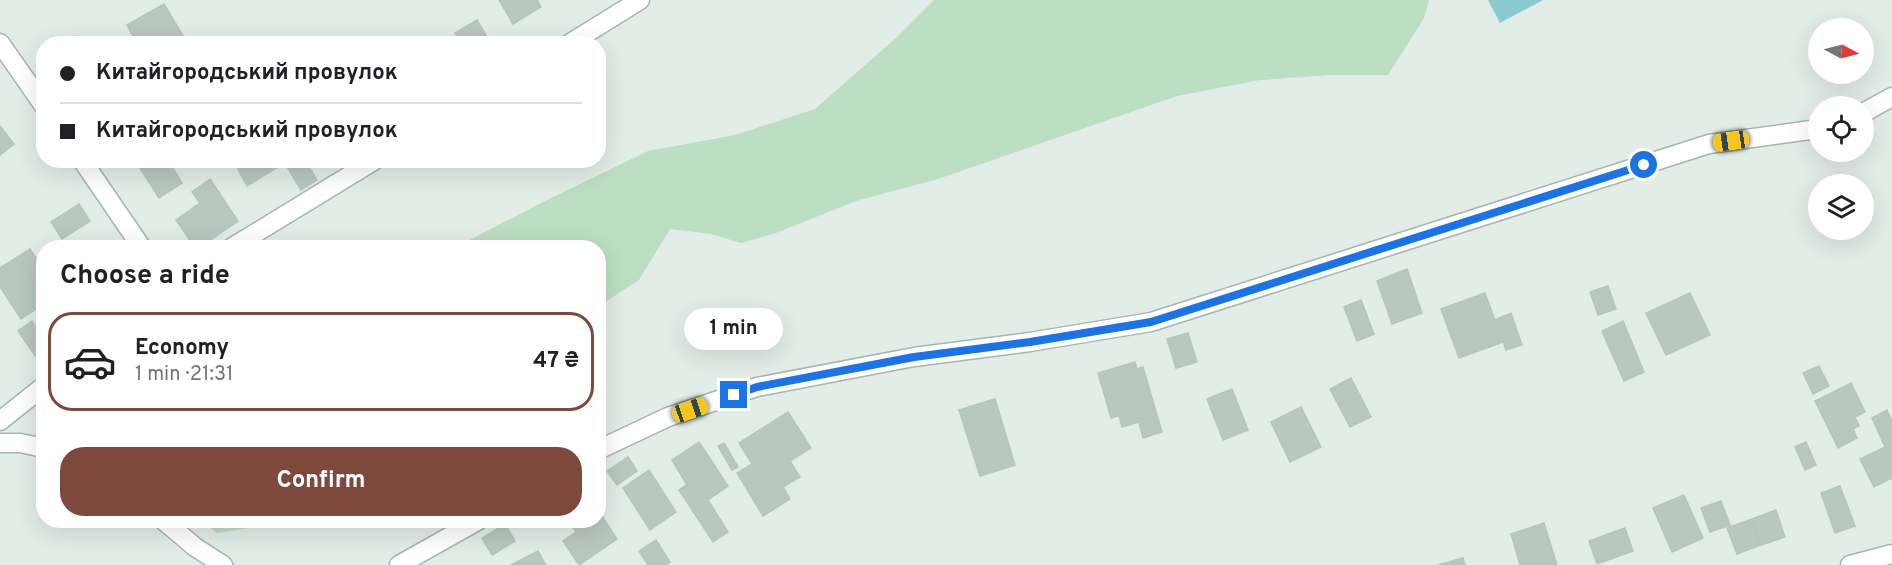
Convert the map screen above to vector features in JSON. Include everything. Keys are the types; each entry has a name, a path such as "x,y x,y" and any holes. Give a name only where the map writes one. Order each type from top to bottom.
{"street":[{"path":"582,36 640,0"},
{"path":"0,43 36,95"},
{"path":"1874,107 1892,98"},
{"path":"606,446 668,417 757,387 914,357 1030,342 1151,322 1709,144 1808,130"},
{"path":"87,168 137,240"},
{"path":"244,240 362,168"},
{"path":"0,421 36,392"},
{"path":"0,443 20,443 36,446"},
{"path":"172,528 195,547 223,565"},
{"path":"399,565 465,528"},
{"path":"1850,565 1892,554"}],"green space":[{"path":"934,0 1429,0 1424,18 1388,75 1330,75 1260,80 1177,96 938,179 856,201 776,233 741,243 711,234 670,229 639,280 606,301 606,240 470,240 648,151 735,135 815,109 896,38"},
{"path":"211,528 250,528 217,533"}],"water":[{"path":"1488,0 1543,0 1500,23"}],"building":[{"path":"499,0 537,0 541,7 513,24"},
{"path":"164,4 183,36 133,36 127,25"},
{"path":"477,20 486,36 457,36 455,33"},
{"path":"0,126 14,144 0,155"},
{"path":"140,168 173,168 182,183 159,198"},
{"path":"237,168 276,168 247,186"},
{"path":"288,168 310,168 317,180 301,190"},
{"path":"210,179 238,221 211,240 190,240 176,220 200,203 192,192"},
{"path":"79,204 90,221 62,239 51,222"},
{"path":"30,249 36,258 36,309 21,319 0,287 0,268"},
{"path":"1407,269 1422,313 1392,324 1377,281"},
{"path":"1608,286 1616,309 1598,315 1590,292"},
{"path":"1485,293 1495,320 1511,313 1522,345 1506,350 1503,342 1459,358 1441,309"},
{"path":"1690,293 1710,335 1666,355 1646,313"},
{"path":"1361,300 1374,334 1357,341 1344,307"},
{"path":"32,321 36,326 36,357 18,331"},
{"path":"1623,321 1644,372 1624,381 1602,331"},
{"path":"1188,333 1197,362 1176,368 1167,339"},
{"path":"1135,362 1137,369 1143,367 1162,432 1143,438 1139,422 1122,427 1119,415 1111,418 1098,373"},
{"path":"1819,366 1829,386 1813,394 1803,373"},
{"path":"1351,378 1371,417 1350,427 1330,389"},
{"path":"1851,383 1865,412 1855,417 1859,426 1853,429 1857,438 1838,448 1815,401"},
{"path":"1232,389 1248,430 1223,440 1207,399"},
{"path":"995,399 1015,465 980,476 959,410"},
{"path":"1301,407 1321,447 1290,462 1271,422"},
{"path":"1887,410 1892,421 1892,478 1874,487 1860,459 1885,447 1872,418"},
{"path":"788,412 811,448 790,461 800,477 783,487 790,499 763,516 737,473 752,464 739,443"},
{"path":"699,442 728,486 708,500 728,532 713,542 679,490 687,485 672,460"},
{"path":"1806,442 1816,465 1805,470 1795,447"},
{"path":"724,443 738,467 732,470 718,446"},
{"path":"628,457 637,471 617,485 607,471"},
{"path":"649,470 676,512 650,530 623,488"},
{"path":"1840,486 1855,526 1835,533 1821,493"},
{"path":"1684,495 1703,538 1672,552 1653,508"},
{"path":"1721,501 1730,525 1710,532 1701,508"},
{"path":"1776,510 1785,537 1761,545 1752,519"},
{"path":"1752,519 1761,545 1737,554 1727,528"},
{"path":"606,522 617,539 579,565 563,541 576,532 573,528 606,528"},
{"path":"1544,523 1557,565 1520,565 1511,534"},
{"path":"498,528 507,528 515,541 492,555 482,538"},
{"path":"1625,528 1633,551 1597,564 1589,541"},
{"path":"656,540 670,562 666,565 648,565 639,551"},
{"path":"538,551 546,565 511,565"},
{"path":"1463,558 1465,565 1438,565"}],"route":[{"path":"734,395 757,387 914,357 1030,342 1151,322 1644,165"}]}
